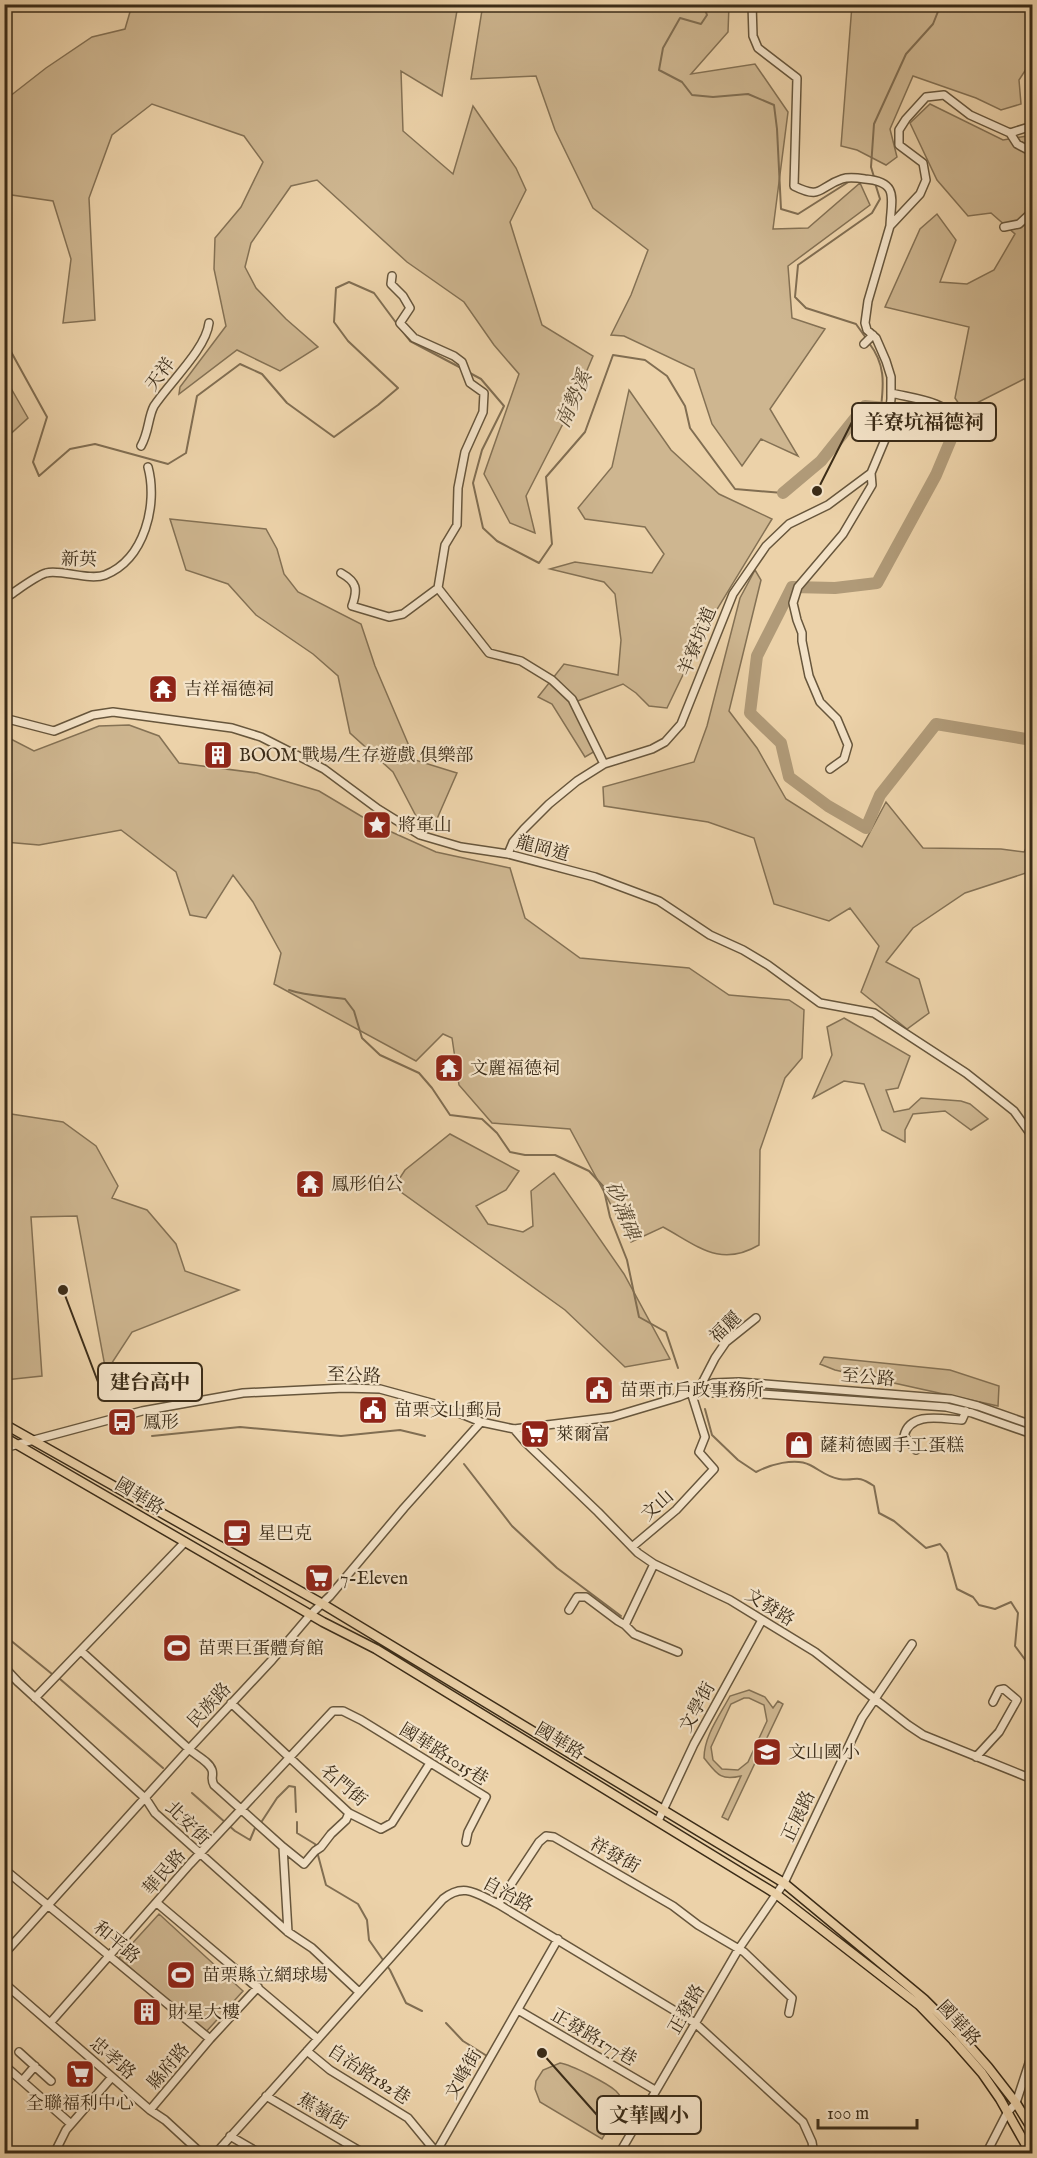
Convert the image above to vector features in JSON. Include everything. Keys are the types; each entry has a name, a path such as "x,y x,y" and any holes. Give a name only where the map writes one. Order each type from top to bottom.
{"main road":[{"name":"國華路","path":"4,1424 321,1603 784,1883 924,1999 968,2045 1016,2103 1032,2129"},
{"name":"國華路","path":"4,1437 376,1649 776,1894 919,2006 953,2040 982,2073 1031,2154"}],"street":[{"path":"753,4 753,36 758,48 797,78 795,186 807,193 815,193 842,179 872,179 888,184 892,193 890,226 868,301 865,323 886,361 891,377 887,435 871,473 872,485 843,534 798,587 794,603 809,676 820,702 837,719 848,745 844,759 830,769"},
{"path":"890,226 920,194 926,180 923,163 899,145 899,130 926,98 944,95 970,115 1010,133 1017,144 1032,152"},
{"path":"1010,133 1029,127 1032,122"},
{"path":"1004,227 1020,225 1032,212"},
{"path":"340,573 349,577 357,592 352,606 390,617 403,614 438,588 445,545 457,525 458,488 465,452 483,412 484,393 470,383 462,362 414,338 404,329 400,323 410,308 403,296 391,284 392,276"},
{"name":"天祥","path":"141,446 147,436 153,408 199,346 208,330 209,323"},
{"path":"864,344 873,335"},
{"path":"891,396 939,404 955,414 962,422"},
{"name":"新英","path":"4,595 10,595 46,573 105,575 125,561 140,540 149,516 152,491 148,467"},
{"name":"羊寮坑道","path":"508,854 513,842 549,804 577,781 604,764 652,749 665,742 675,732 681,724 733,594 766,546 789,524 828,505 871,473"},
{"path":"438,588 489,653 521,661 552,680 572,699 604,764"},
{"name":"龍岡道","path":"4,718 54,731 93,715 113,712 232,728 261,737 324,769 378,809 420,835 461,848 508,854 595,878 659,901 710,935 743,950 820,1002 874,1012 966,1073 1014,1111 1032,1136"},
{"name":"福麗","path":"699,1389 726,1342 756,1318"},
{"name":"至公路","path":"4,1448 142,1412 243,1392 344,1388 394,1392 442,1406 481,1422 514,1429 612,1418 713,1383 739,1382 951,1399 1032,1425"},
{"name":"至公路","path":"699,1389 711,1393 733,1392 946,1407 966,1411 1032,1434"},
{"name":"文山","path":"632,1547 676,1510 714,1469 699,1452 705,1437 691,1392"},
{"path":"876,1402 877,1392"},
{"path":"916,1450 904,1436 911,1422 920,1419 962,1420 966,1411"},
{"name":"民族路","path":"4,1953 231,1703 273,1660 481,1422"},
{"name":"文發路","path":"514,1429 632,1547 654,1564 730,1600 815,1652 923,1735 1032,1779"},
{"path":"35,1698 185,1542"},
{"path":"625,1625 654,1564"},
{"path":"569,1611 577,1597 586,1597 634,1634 678,1652"},
{"name":"文學街","path":"658,1821 694,1744 762,1620"},
{"name":"正展路","path":"784,1883 862,1718 912,1644"},
{"path":"81,1652 207,1764 212,1770 211,1779 214,1785 304,1864 346,1820 349,1813"},
{"name":"北安街","path":"4,1667 146,1799 155,1813 288,1932 312,1948 359,1992"},
{"path":"976,1757 999,1732 1017,1701 1004,1689 999,1690 993,1701"},
{"name":"名門街","path":"231,1703 349,1813 381,1829 392,1823 430,1763"},
{"name":"華民路","path":"50,2023 241,1809 333,1712 343,1711"},
{"name":"國華路1015巷","path":"343,1711 370,1725 486,1797 468,1832 466,1842"},
{"name":"祥發街","path":"498,1904 539,1842 546,1836 554,1837 673,1906 698,1925 744,1952 792,1998 789,2013"},
{"path":"283,1847 288,1932"},
{"name":"和平路","path":"4,1869 210,2039"},
{"name":"正發路","path":"619,2154 738,1950 784,1883"},
{"name":"自治路","path":"215,2154 382,1966 450,1893 460,1889 472,1891 498,1904 695,2023 803,2122 812,2142 814,2154"},
{"path":"157,1903 318,2039"},
{"name":"文峰街","path":"436,2153 558,1939"},
{"name":"忠孝路","path":"4,1983 202,2154"},
{"name":"縣府路","path":"150,2110 258,1987"},
{"name":"正發路177巷","path":"518,2010 655,2090"},
{"name":"自治路182巷","path":"307,2051 330,2070 408,2118 436,2153"},
{"path":"19,2052 51,2081"},
{"path":"986,2154 1007,2114 1016,2103 1032,2054"},
{"path":"4,2065 71,2124"},
{"path":"22,2081 35,2066"},
{"path":"54,2154 71,2124 112,2077"},
{"name":"蕉嶺街","path":"266,2096 365,2154"},
{"path":"230,2136 261,2154"}],"shaded area":[{"path":"483,4 729,5 728,32 691,74 755,64 788,112 773,229 808,228 860,183 870,205 788,266 792,318 825,329 770,409 798,456 761,439 742,466 712,424 694,369 624,336 611,335 631,295 648,250 593,208 555,130 536,76 471,79"},
{"path":"132,5 458,5 442,96 401,71 403,131 453,174 473,106 516,168 526,190 510,222 542,325 593,356 571,408 526,496 535,533 510,523 484,474 519,374 494,345 464,302 407,262 317,180 291,186 251,243 245,267 256,288 318,347 280,371 237,350 179,394 180,387 226,326 214,269 215,238 241,207 263,162 244,136 152,104 112,135 89,198 95,320 63,323 71,259 53,201 5,194 5,100 46,68 92,37 125,29"},
{"path":"852,5 1032,5 1032,60 1019,80 1021,104 1001,110 976,98 913,76 890,129 897,157 886,165 857,150 841,146"},
{"path":"930,104 1003,140 1027,136 1032,128 1032,386 1024,379 963,410 955,398 969,327 885,307 920,229 937,214 956,240 940,282 967,284 994,270 1015,234 991,213 968,216 937,180 910,123"},
{"path":"4,376 28,418 5,439 4,439"},
{"path":"629,390 671,450 719,494 772,519 705,629 667,708 649,706 623,684 575,702 597,750 585,757 552,704 538,697 564,664 618,675 621,640 615,594 604,582 550,569 575,562 652,573 664,554 645,527 585,519 578,508 612,467"},
{"path":"170,519 266,529 277,549 284,574 298,592 361,624 375,666 415,760 457,773 433,828 417,818 393,772 350,733 338,676 313,654 256,615 228,584 186,570"},
{"path":"755,570 761,580 729,711 757,748 786,799 862,847 886,802 923,848 1001,849 1024,852 1032,837 1032,871 965,893 913,928 886,962 919,979 929,1013 907,1029 861,992 879,946 850,908 829,921 774,904 754,838 708,822 604,806 603,787 694,762 707,726 740,598"},
{"path":"129,725 159,736 179,763 257,773 319,791 376,825 436,852 510,868 525,918 580,958 689,968 729,995 789,1000 804,1010 802,1058 785,1078 760,1150 759,1245 732,1255 710,1252 663,1227 631,1242 570,1129 492,1123 459,1085 452,1038 443,1034 416,1061 274,984 281,953 253,902 233,875 206,918 190,915 176,872 121,830 39,845 5,842 5,736 34,751 99,726"},
{"path":"844,1018 910,1056 898,1088 886,1090 894,1112 909,1109 921,1098 961,1101 970,1104 988,1119 971,1130 945,1111 913,1114 905,1130 905,1142 882,1130 864,1084 844,1081 813,1098 832,1055 827,1027"},
{"path":"11,1114 63,1122 96,1146 118,1186 112,1198 147,1210 176,1244 185,1271 239,1290 132,1332 106,1372 77,1216 31,1217 42,1376 5,1380 4,1116"},
{"path":"450,1134 519,1171 506,1190 476,1206 488,1224 523,1232 533,1226 531,1191 554,1173 624,1274 670,1359 625,1367 565,1310 394,1187 405,1170"},
{"path":"824,1357 950,1370 999,1386 998,1406 835,1370 820,1364"},
{"path":"749,1690 765,1697 773,1708 778,1701 783,1704 728,1820 722,1817 741,1776 723,1777 704,1758 710,1734 730,1696","holes":["749,1698 764,1705 767,1721 748,1762 738,1770 722,1769 713,1760 711,1747 731,1704"]},
{"name":"苗栗縣立網球場","path":"159,1914 243,1991 205,2033 119,1958"},
{"path":"560,2063 597,2079 621,2097 622,2110 616,2121 598,2130 605,2134 602,2139 540,2102 535,2089 536,2081 543,2070"}],"waterway":[{"path":"703,4 707,15 701,24 680,18 663,48 659,70 682,82 692,95 713,97 748,94 774,105 781,209 798,214 850,181"},
{"path":"874,177 871,167 874,124 906,54 933,24 941,4"},
{"path":"866,338 856,324 806,308 795,297 798,265 872,213 880,199 875,183"},
{"name":"南勢溪","path":"4,339 47,417 33,462 39,476 70,449 95,444 168,464 186,453 197,396 240,364 262,374 287,403 334,437 398,388 348,341 334,322 336,288 349,282 374,293 397,324"},
{"name":"南勢溪","path":"400,328 410,341 463,369"},
{"path":"869,343 881,366 883,389 881,407"},
{"name":"南勢溪","path":"468,372 481,379 504,406 482,450 473,483 483,528 497,541 539,563 552,544 546,477 585,432 613,355 645,360 667,376 685,406 690,428 735,489 783,493"},
{"name":"南勢溪","path":"783,493 821,461 865,406 937,413 957,425 936,475 877,583 835,588 792,587 757,656 750,713 781,743 789,777 828,806 866,828 880,795 936,724 1032,740"},
{"name":"砂溝碑","path":"289,990 345,999 354,1011 362,1038 380,1055 419,1073 450,1115 482,1119 497,1133 510,1152 525,1155 555,1155 589,1171 603,1186 610,1217 627,1260 639,1317 666,1332 678,1368"},
{"name":"砂溝碑","path":"705,1409 712,1435 738,1460 756,1472 775,1465 797,1462 810,1465 835,1478 859,1479 874,1486 879,1513 894,1521 926,1548 940,1544 947,1553 957,1589 973,1597 979,1605 995,1609 1011,1602 1018,1613 1015,1646 1032,1669"},
{"path":"152,1436 240,1427 341,1436 400,1430 425,1436"},
{"path":"464,1464 512,1526 557,1568 621,1616"},
{"path":"4,1635 52,1674"},
{"path":"60,1679 163,1768"},
{"path":"262,1821 277,1798 289,1786 295,1787 296,1812"},
{"path":"192,1793 235,1831 250,1840 255,1828"},
{"path":"297,1822 297,1833 315,1844 326,1885 358,1904 367,1920 369,1940 390,1970 406,2003 422,2011"},
{"path":"446,2023 463,2041 487,2056"}],"place":[{"name":"羊寮坑福德祠","path":"817,491"},
{"name":"吉祥福德祠","path":"163,689"},
{"name":"BOOM 戰場/生存遊戲 俱樂部","path":"218,755"},
{"name":"將軍山","path":"377,825"},
{"name":"文麗福德祠","path":"449,1068"},
{"name":"鳳形伯公","path":"310,1184"},
{"name":"建台高中","path":"63,1290"},
{"name":"苗栗市戶政事務所","path":"599,1390"},
{"name":"苗栗文山郵局","path":"373,1410"},
{"name":"鳳形","path":"122,1422"},
{"name":"萊爾富","path":"535,1434"},
{"name":"薩莉德國手工蛋糕","path":"799,1445"},
{"name":"星巴克","path":"237,1533"},
{"name":"7-Eleven","path":"319,1578"},
{"name":"苗栗巨蛋體育館","path":"177,1648"},
{"name":"文山國小","path":"767,1752"},
{"name":"苗栗縣立網球場","path":"181,1975"},
{"name":"財星大樓","path":"147,2012"},
{"name":"文華國小","path":"542,2053"},
{"name":"全聯福利中心","path":"80,2074"}]}
